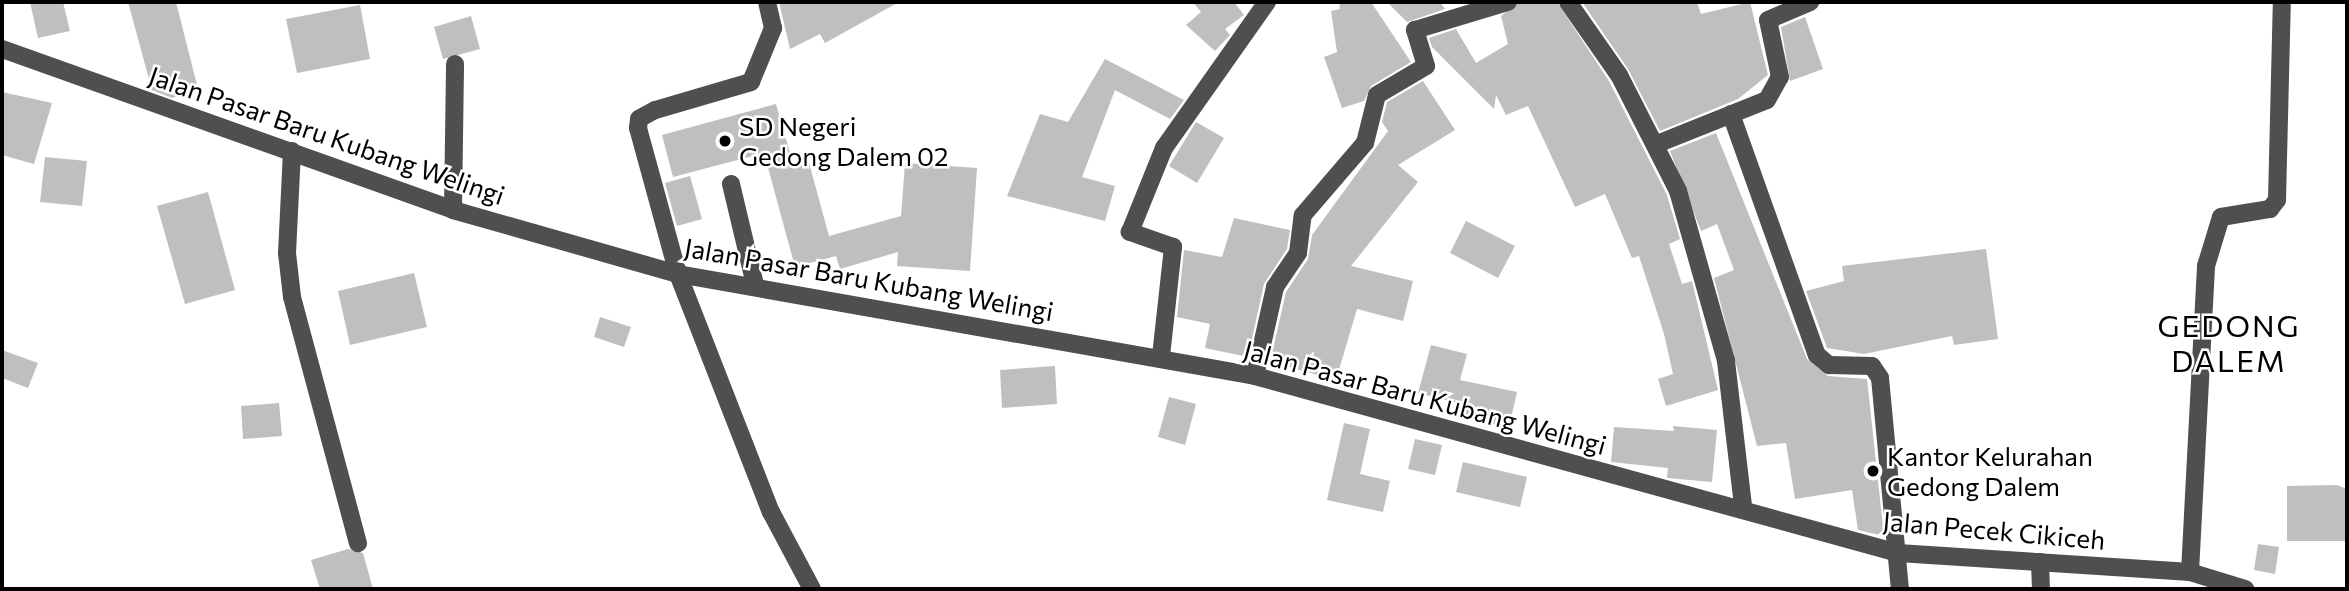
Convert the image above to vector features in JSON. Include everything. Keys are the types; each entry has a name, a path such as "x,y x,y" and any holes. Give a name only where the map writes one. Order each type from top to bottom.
{"street":[{"path":"767,2 773,28 751,82 655,110 638,123 678,274 771,512 812,589"},
{"path":"1255,376 1276,284 1290,274 1303,215 1365,143 1377,95 1426,66 1414,39 1417,27 1508,2"},
{"path":"1568,2 1657,145 1716,314 1743,506"},
{"path":"1657,145 1767,100 1778,85 1768,20 1810,2"},
{"path":"2190,572 2206,266 2221,217 2270,209 2277,200 2282,2"},
{"path":"1161,356 1173,247 1130,232 1164,148 1256,5"},
{"path":"2,38 2,49"},
{"name":"Jalan Pasar Baru Kubang Welingi","path":"2,49 453,210 678,274 1161,356 1255,376 1673,492 1743,506"},
{"path":"453,210 455,64"},
{"path":"1731,114 1816,355 1829,365 1872,366 1880,378 1900,589"},
{"path":"292,151 287,253 292,297 358,543"},
{"path":"731,184 755,285"},
{"name":"Jalan Pecek Cikiceh","path":"1743,506 1898,553 2190,572 2245,589"},
{"path":"2040,562 2041,589"}],"building":[{"path":"30,2 63,2 70,31 38,38"},
{"path":"128,2 176,2 198,89 172,98 152,90"},
{"path":"779,2 899,2 825,43 820,34 790,49"},
{"path":"1193,2 1234,2 1244,15 1225,29 1230,35 1215,51 1186,25 1201,12"},
{"path":"1339,2 1371,2 1411,62 1371,86 1364,101 1342,108 1324,57 1337,52 1331,11 1340,9"},
{"path":"1387,2 1440,2 1445,9 1407,22"},
{"path":"1519,2 1557,2 1609,81 1667,195 1680,239 1669,244 1682,284 1692,281 1718,390 1666,406 1658,379 1673,374 1664,334 1639,256 1632,258 1605,194 1575,207 1528,106 1506,115 1496,95 1494,109 1432,47 1429,38 1456,29 1476,63 1508,44 1501,16"},
{"path":"1582,2 1697,2 1701,14 1750,2 1768,75 1738,99 1660,131 1628,69"},
{"path":"360,5 370,59 297,73 286,19"},
{"path":"471,16 480,49 443,59 434,27"},
{"path":"1805,17 1823,69 1790,81 1781,27"},
{"path":"1105,59 1184,100 1170,119 1115,90 1082,177 1115,186 1105,221 1007,196 1040,114 1068,122"},
{"path":"1423,81 1455,130 1398,165 1418,182 1351,266 1413,281 1403,321 1357,309 1336,380 1270,362 1286,292 1308,259 1312,235 1388,131 1382,122 1387,102"},
{"path":"2,92 52,103 34,164 2,155"},
{"path":"776,104 793,163 808,159 829,236 901,216 905,163 977,168 970,271 897,266 898,252 840,269 836,256 795,267 764,153 673,177 662,135"},
{"path":"1196,122 1224,138 1197,183 1169,166"},
{"path":"1716,133 1807,359 1828,376 1867,379 1884,536 1858,530 1852,490 1795,499 1786,443 1757,446 1714,278 1734,270 1717,224 1701,231 1670,151"},
{"path":"45,157 87,161 82,206 40,202"},
{"path":"690,176 702,219 677,226 665,183"},
{"path":"208,192 235,290 185,304 157,206"},
{"path":"1234,218 1290,230 1287,249 1264,284 1248,357 1205,348 1210,324 1177,317 1184,250 1222,257"},
{"path":"1466,221 1515,246 1498,278 1450,253"},
{"path":"1986,249 1998,339 1954,345 1952,336 1864,354 1827,348 1806,291 1844,281 1842,266"},
{"path":"414,273 427,327 350,345 338,291"},
{"path":"600,317 631,327 624,347 594,337"},
{"path":"1431,345 1467,354 1460,380 1517,392 1509,427 1455,415 1458,403 1418,393"},
{"path":"2,350 38,363 28,388 2,378"},
{"path":"1055,366 1057,404 1002,408 1000,370"},
{"path":"1169,397 1196,404 1185,445 1158,437"},
{"path":"279,403 282,436 243,439 241,406"},
{"path":"1344,423 1370,429 1360,474 1390,481 1383,512 1327,500"},
{"path":"1673,426 1717,430 1712,482 1667,478 1668,468 1611,462 1614,427 1674,431"},
{"path":"1415,439 1442,445 1435,475 1408,469"},
{"path":"1463,462 1527,477 1520,507 1456,492"},
{"path":"2337,485 2347,489 2347,541 2287,541 2287,486"},
{"path":"2258,544 2279,547 2275,574 2254,570"},
{"path":"348,549 363,553 373,589 320,589 311,560"}],"place":[{"name":"SD Negeri Gedong Dalem 02","path":"725,141"},
{"name":"Kantor Kelurahan Gedong Dalem","path":"1873,471"}],"district":[{"name":"GEDONG DALEM","path":"2229,342"}]}
